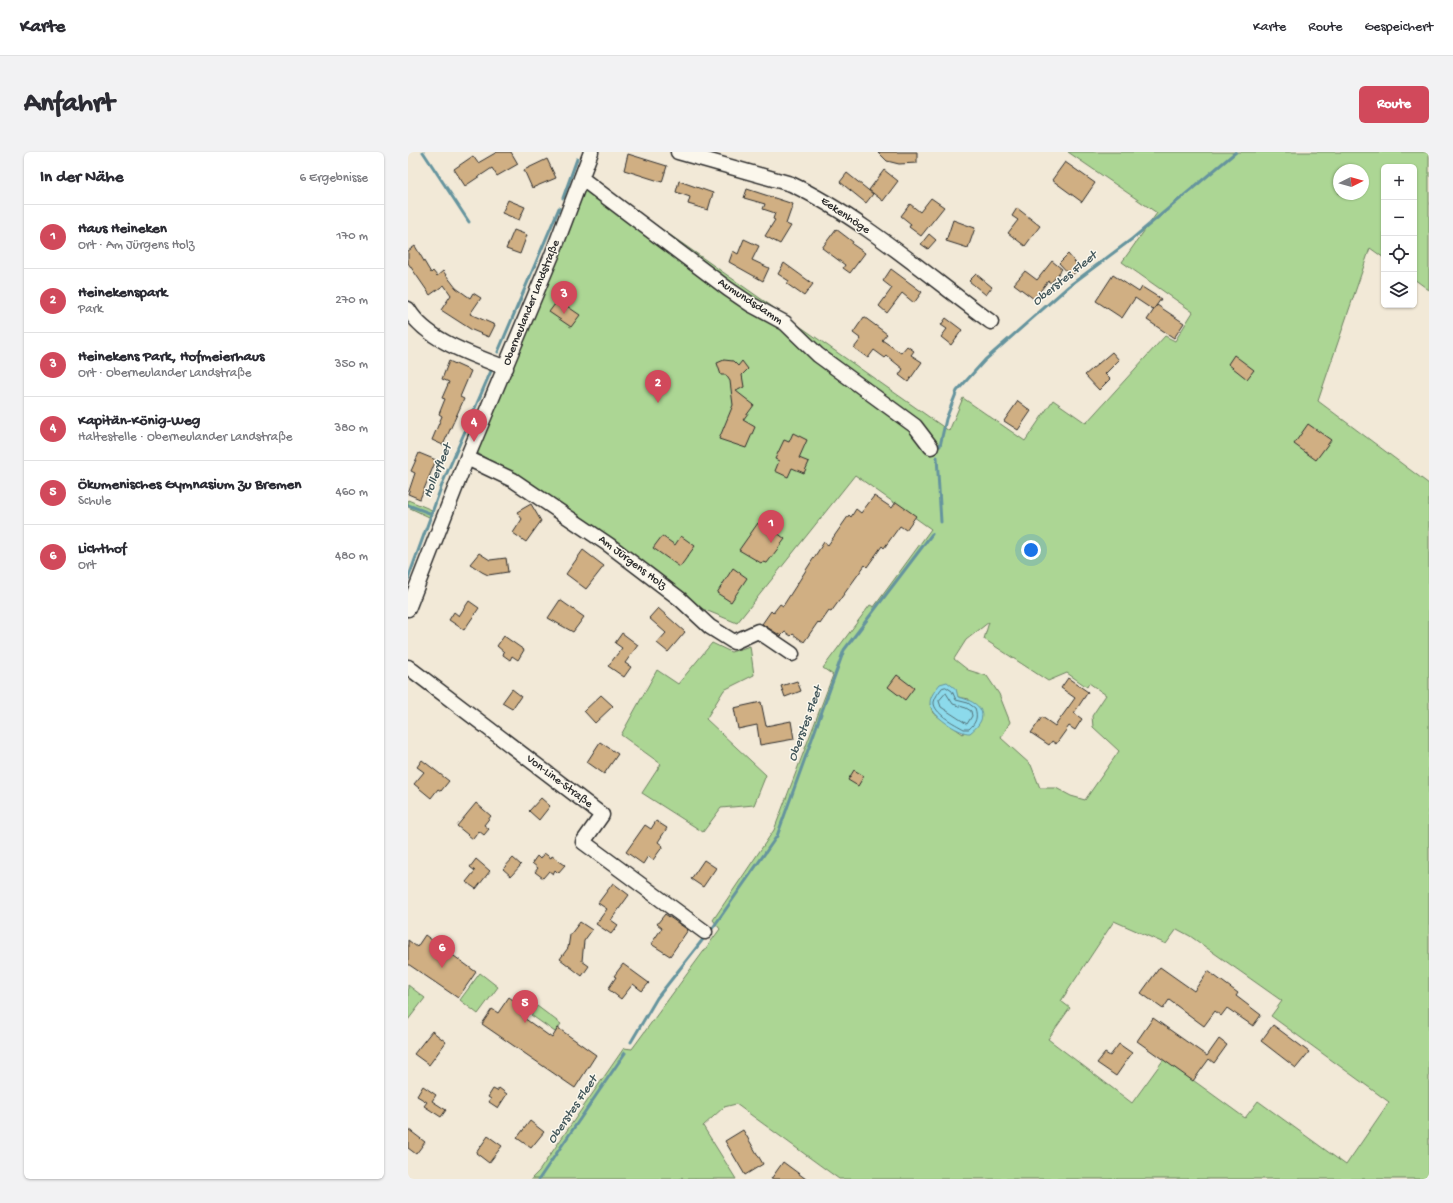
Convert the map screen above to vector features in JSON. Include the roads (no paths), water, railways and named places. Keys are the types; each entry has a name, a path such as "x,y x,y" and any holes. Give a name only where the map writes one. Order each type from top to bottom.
{"street":[{"name":"Oberneulander Landstraße","path":"408,609 467,458 506,368 552,255 591,152"},
{"name":"Eekenhöge","path":"678,152 791,184 817,197 839,210 883,241 991,322"},
{"name":"Aumundsdamm","path":"582,178 750,304 785,323 818,355 915,426 931,447"},
{"path":"408,309 411,314 432,334 458,349 506,368"},
{"name":"Am Jürgens Holz","path":"467,458 513,480 609,545 680,599 710,627 724,636 734,642 758,631 792,654"},
{"name":"Von-Line-Straße","path":"408,667 602,816 583,842 705,932"}],"water":[{"path":"947,682 956,689 958,697 973,702 981,710 981,721 970,733 959,730 946,723 931,708 930,700 934,693 940,684"}],"waterway":[{"path":"423,152 469,222"},
{"name":"Oberstes Fleet","path":"940,446 946,419 957,391 985,360 1069,286 1132,239 1236,152"},
{"name":"Hollerfleet","path":"563,198 577,159"},
{"name":"Hollerfleet","path":"498,352 559,208"},
{"name":"Hollerfleet","path":"408,579 443,482 491,371"},
{"name":"Oberstes Fleet","path":"937,457 941,522"},
{"path":"408,505 432,514"},
{"name":"Oberstes Fleet","path":"712,929 777,836 844,650 932,534"},
{"name":"Oberstes Fleet","path":"631,1042 657,998 704,938"},
{"name":"Oberstes Fleet","path":"539,1179 625,1053"}],"place":[{"name":"Heinekens Park, Hofmeierhaus","path":"564,314"},
{"name":"Heinekenspark","path":"658,403"},
{"name":"Kapitän-König-Weg","path":"474,442"},
{"name":"Haus Heineken","path":"771,543"},
{"name":"Lichthof","path":"442,968"},
{"name":"Ökumenisches Gymnasium zu Bremen","path":"525,1023"}]}
